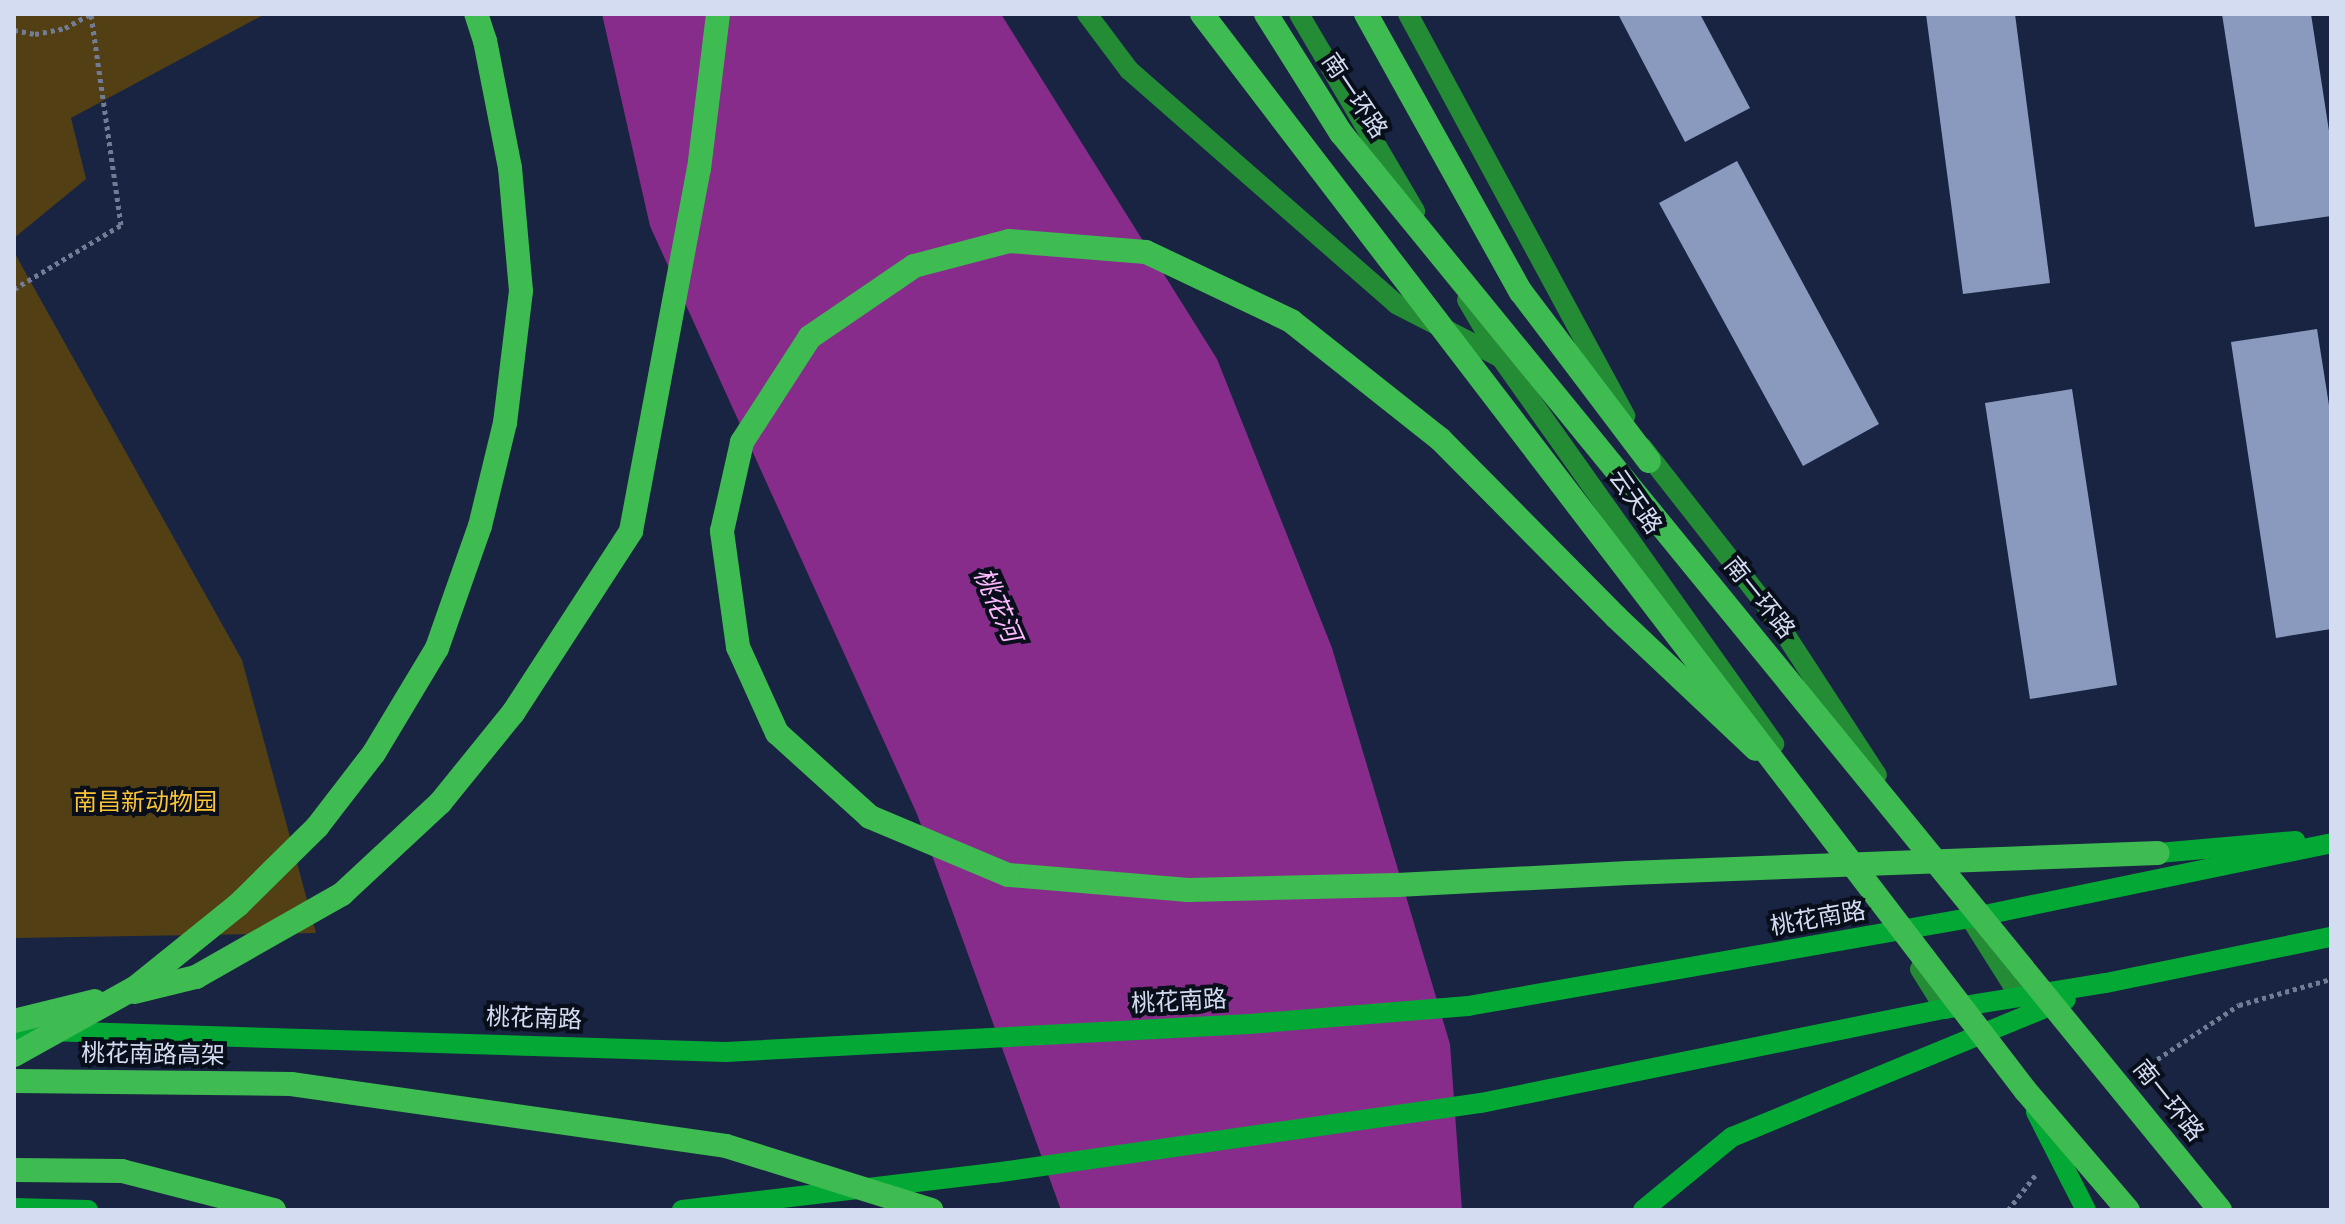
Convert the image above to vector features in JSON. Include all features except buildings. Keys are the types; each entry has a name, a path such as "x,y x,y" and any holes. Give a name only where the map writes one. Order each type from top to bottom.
{"highway":[{"path":"14,1055 136,987 238,905 317,827 374,753 437,648 480,526 505,423 521,291 510,168 485,41 476,14"},
{"path":"14,1021 196,977 342,894 440,803 513,713 631,531 699,169 718,14"},
{"path":"1202,14 2025,1090 2128,1210"},
{"name":"南一环路","path":"1266,14 1341,133 2220,1210"},
{"path":"1366,14 1521,292 1649,461"},
{"path":"1789,780 1616,617 1440,439 1291,321 1146,252 1009,241 914,266 810,337 742,442 722,531 738,647 777,733 870,817 1008,875 1188,890 1397,885 2158,853"},
{"name":"桃花南路高架","path":"14,1081 291,1084 726,1146 931,1210"},
{"path":"14,1170 122,1171 274,1210"}],"main road":[{"path":"1087,14 1129,70 1396,304 1501,358"},
{"name":"云天路","path":"1299,14 1501,358 1794,772 1945,1009"},
{"name":"云天路","path":"1408,14 1649,461 1766,605 2020,997"},
{"path":"2158,853 2331,840"},
{"name":"桃花南路","path":"14,1030 726,1052 1249,1024 1468,1006 1970,918 2331,840"},
{"path":"682,1210 994,1173 1481,1103 1945,1009 2106,983 2331,937"},
{"path":"1643,1210 1732,1137 2106,983"},
{"path":"2025,1090 2086,1210"},
{"path":"14,1208 88,1210"}],"path":[{"path":"14,30 35,34 65,28 90,14 121,225 14,289"},
{"path":"2143,1070 2239,1005 2331,979"},
{"path":"2008,1210 2023,1187 2045,1166"}],"green space":[{"path":"14,14 265,14 71,118 86,179 14,238"},
{"name":"南昌新动物园","path":"14,252 242,660 316,933 14,938"}],"water":[{"name":"桃花河","path":"602,14 1001,14 1217,359 1332,648 1450,1044 1462,1210 1061,1210 917,814 650,226"}]}
